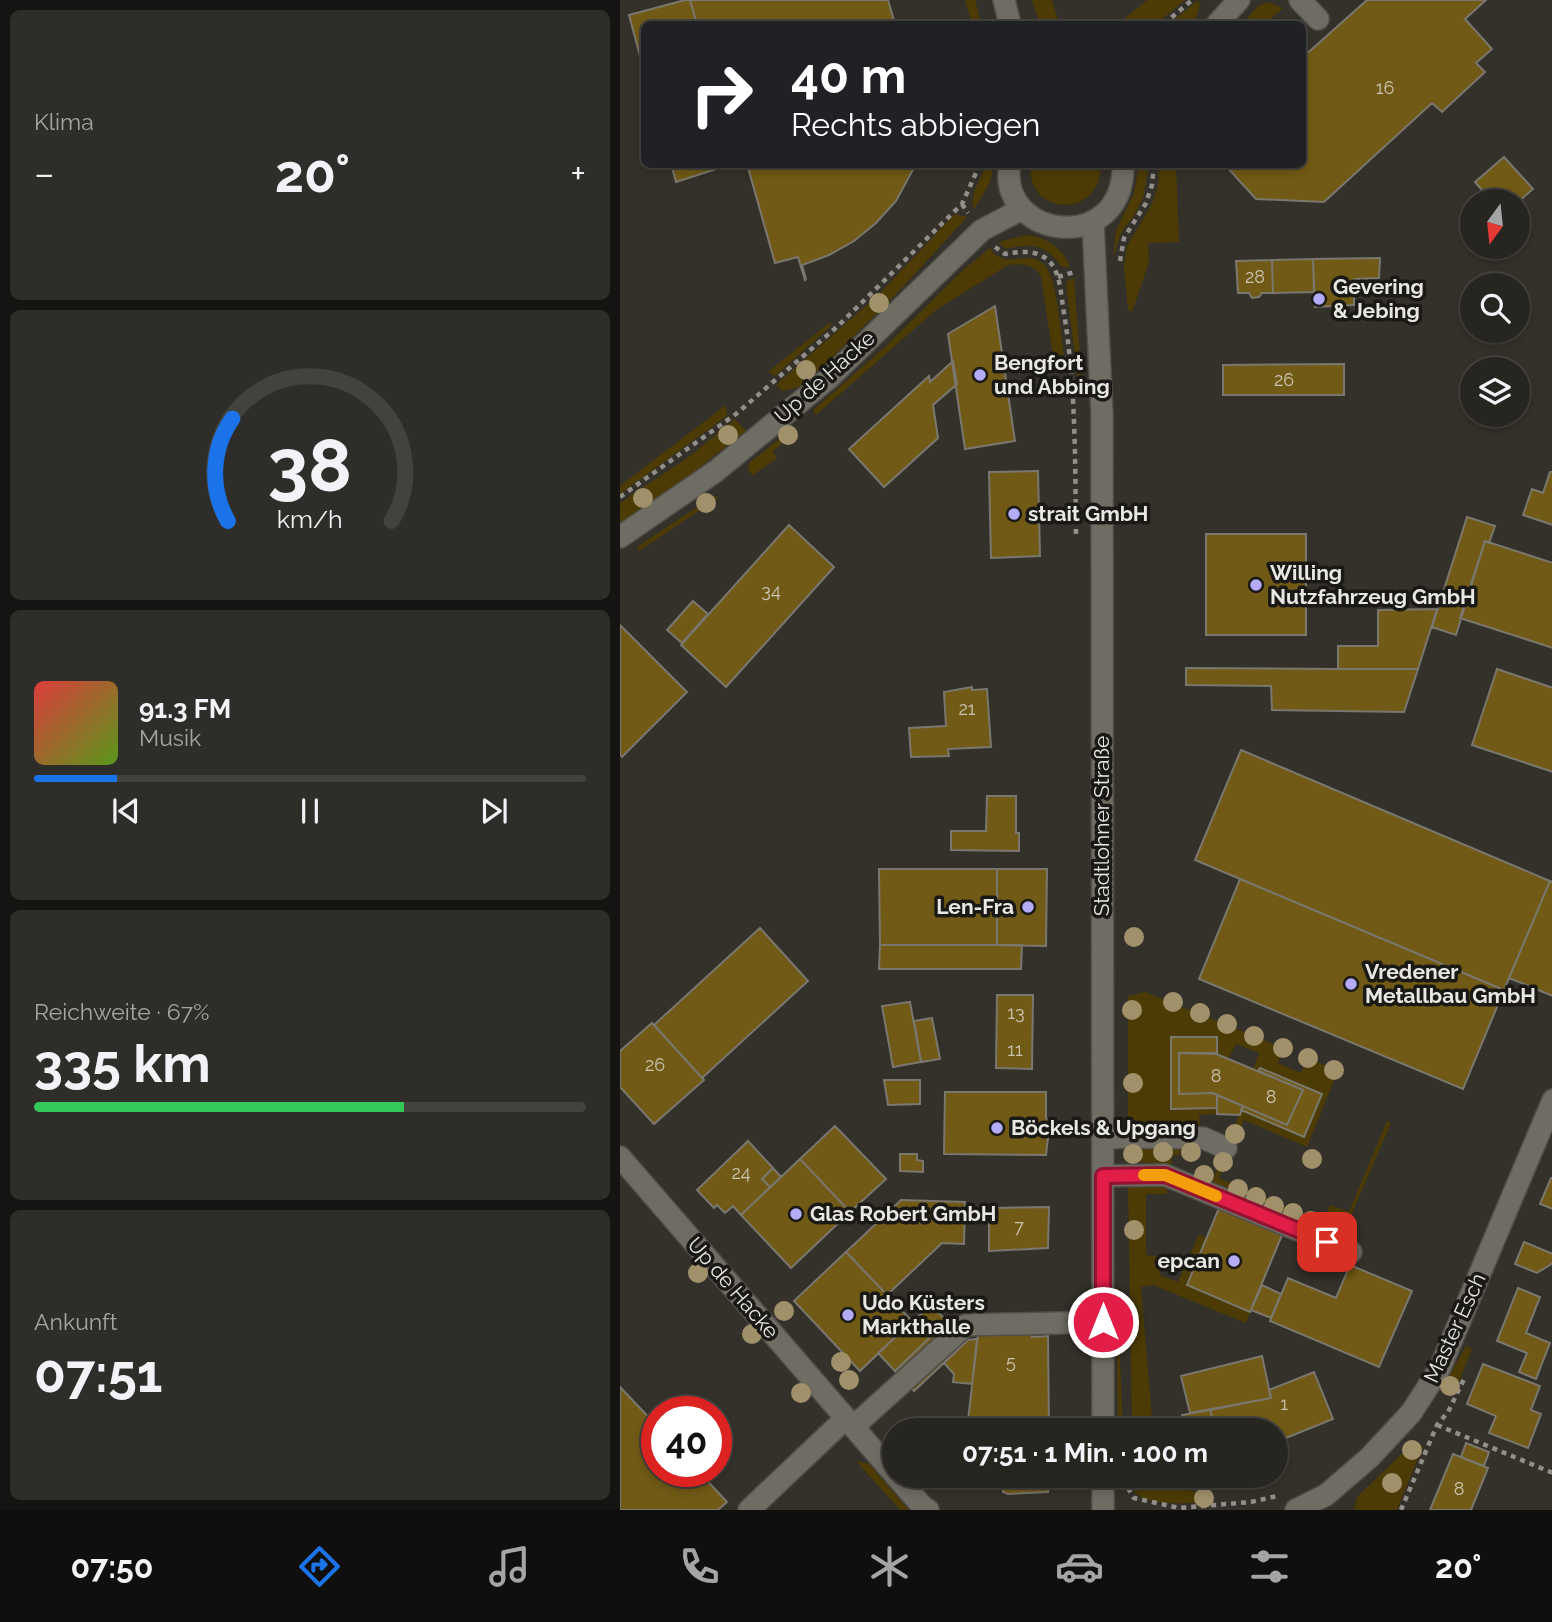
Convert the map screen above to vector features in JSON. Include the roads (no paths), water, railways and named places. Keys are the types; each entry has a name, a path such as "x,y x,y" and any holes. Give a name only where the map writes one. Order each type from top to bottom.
{"street":[{"path":"1004,0 1009,21"},
{"path":"1220,21 1239,0"},
{"path":"1300,0 1318,19"},
{"path":"1009,168 1012,191 1022,209 1037,221 1055,228 1075,228 1093,222 1108,211 1118,196 1123,168"},
{"name":"Up de Hacke","path":"620,537 716,471 829,378 982,230 1022,209"},
{"name":"Stadtlohner Straße","path":"1093,222 1102,414 1103,1418"},
{"name":"Master Esch","path":"1296,1510 1330,1503 1411,1413 1440,1368 1553,1100"},
{"path":"1102,1139 1203,1138 1226,1148"},
{"name":"Up de Hacke","path":"620,1157 882,1460"},
{"path":"1103,1176 1165,1175 1351,1252"},
{"path":"750,1510 966,1325 1103,1322"},
{"name":"Up de Hacke","path":"906,1488 929,1510"},
{"path":"1103,1488 1103,1510"}],"place":[{"name":"Gevering & Jebing","path":"1319,299"},
{"name":"Bengfort und Abbing","path":"980,375"},
{"name":"strait GmbH","path":"1014,514"},
{"name":"Willing Nutzfahrzeug GmbH","path":"1256,585"},
{"name":"Len-Fra","path":"1028,907"},
{"name":"Vredener Metallbau GmbH","path":"1351,984"},
{"name":"Böckels & Upgang","path":"997,1128"},
{"name":"Glas Robert GmbH","path":"796,1214"},
{"name":"epcan","path":"1234,1261"},
{"name":"Udo Küsters Markthalle","path":"848,1315"}]}
